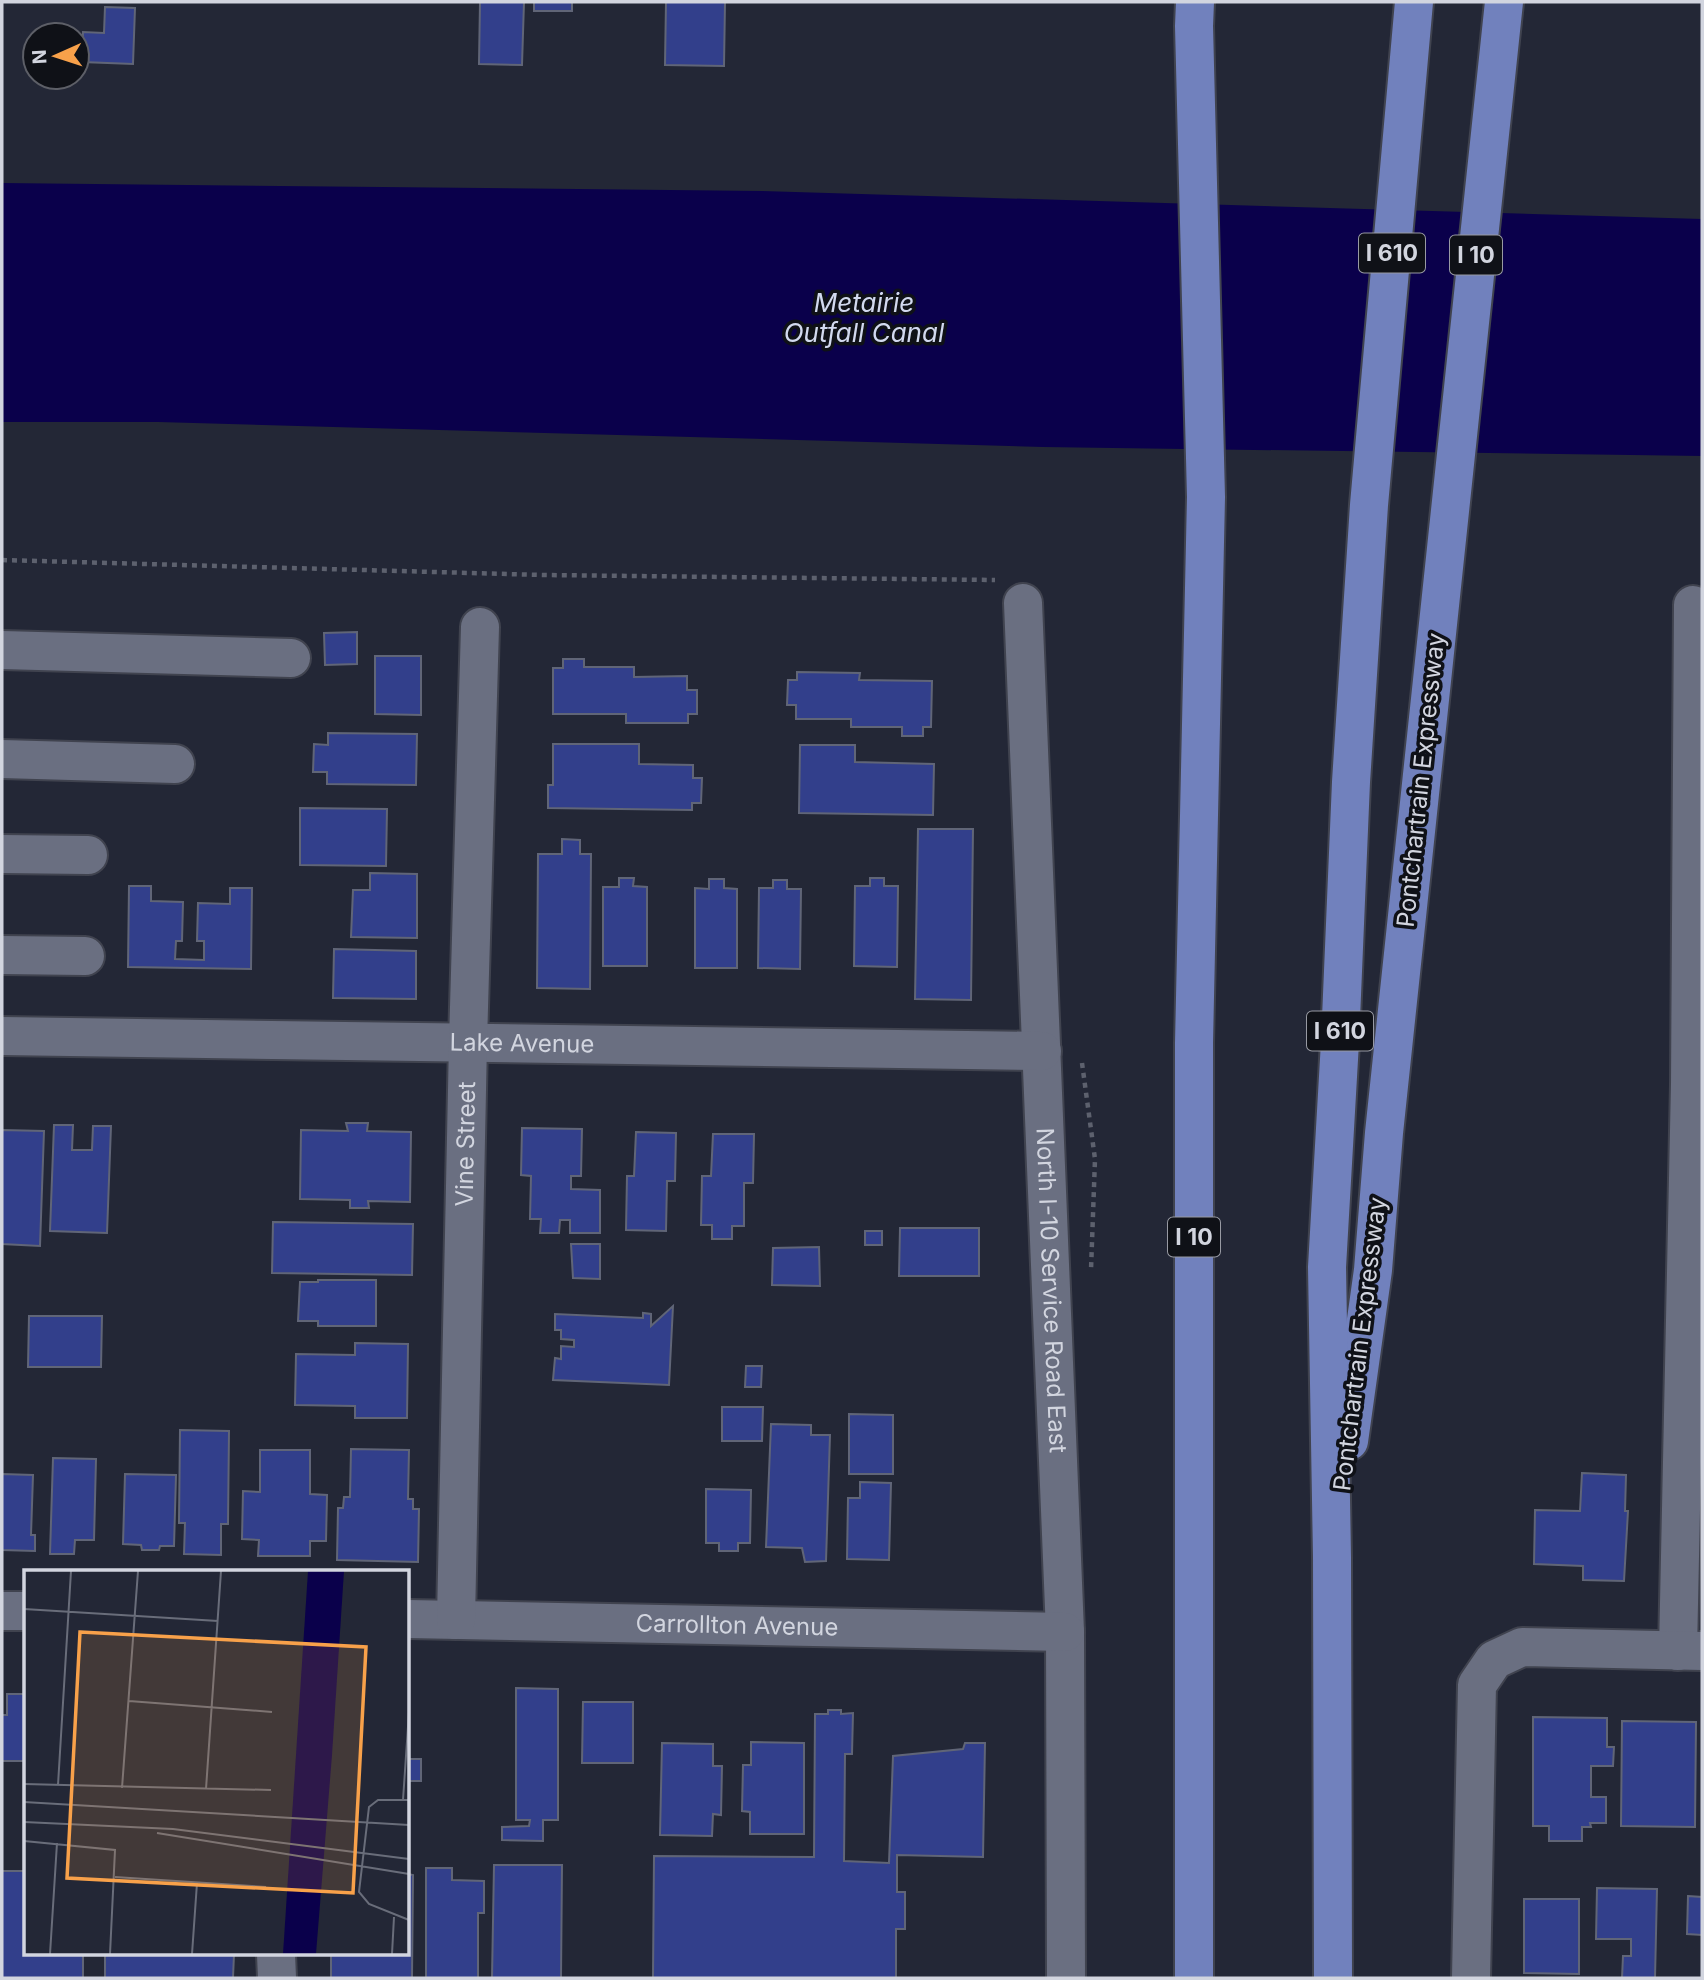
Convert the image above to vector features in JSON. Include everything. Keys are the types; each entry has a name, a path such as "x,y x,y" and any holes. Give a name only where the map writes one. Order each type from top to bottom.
{"highway":[{"name":"I 10","path":"1194,1978 1194,1043 1206,497 1195,2"},
{"name":"I 610","path":"1332,1558 1327,1267 1351,782 1369,505 1414,2"},
{"name":"Pontchartrain Expressway","path":"1332,1558 1373,1270 1384,1133 1504,2"},
{"name":"I 10","path":"1332,1558 1333,1978"}],"street":[{"name":"North I-10 Service Road East","path":"1012,592 1042,1051 1065,1632 1066,1978"},
{"path":"1471,1978 1477,1685 1494,1660 1522,1647 1690,1651 1696,1084 1693,605"},
{"name":"Vine Street","path":"456,1620 480,627"},
{"path":"2,650 291,657"},
{"path":"2,760 175,764"},
{"path":"2,854 88,855"},
{"path":"2,955 85,956"},
{"name":"Lake Avenue","path":"2,1035 1042,1051"},
{"path":"2,1611 24,1611"},
{"name":"Carrollton Avenue","path":"410,1619 1065,1632"},
{"path":"276,1955 277,1978"}],"path":[{"path":"2,560 543,575 1012,592"}],"water":[{"name":"Metairie Outfall Canal","path":"2,183 762,191 1702,219 1702,456 1043,447 158,422 2,422"}],"building":[{"path":"480,2 524,2 522,65 479,64"},
{"path":"534,2 572,2 572,11 534,11"},
{"path":"666,2 725,2 724,66 665,65"},
{"path":"105,7 135,8 133,64 91,62 91,32 104,33"},
{"path":"357,632 357,664 325,665 324,633"},
{"path":"375,656 421,656 421,715 375,714"},
{"path":"563,659 584,659 584,667 634,667 634,677 687,676 687,690 697,690 697,714 688,714 688,723 626,723 626,714 553,714 553,668 563,668"},
{"path":"797,672 860,673 859,680 932,681 931,727 923,727 923,736 902,736 902,727 851,727 851,719 796,719 796,705 787,705 788,680 797,680"},
{"path":"328,733 417,734 416,785 327,784 327,772 313,772 314,744 328,745"},
{"path":"553,744 639,744 639,764 693,765 693,778 702,778 701,803 692,803 692,810 548,808 548,785 553,785"},
{"path":"800,745 855,745 855,762 934,764 933,815 799,813"},
{"path":"300,808 387,809 386,866 300,865"},
{"path":"918,829 973,829 971,1000 915,999"},
{"path":"562,839 580,840 580,854 591,854 590,989 537,988 538,854 562,854"},
{"path":"370,873 417,874 417,938 351,937 353,890 370,890"},
{"path":"619,878 634,878 633,886 647,887 647,966 603,966 603,887 619,887"},
{"path":"870,878 884,878 884,886 898,886 897,967 854,966 855,886 870,886"},
{"path":"709,879 724,879 724,888 737,889 737,968 695,968 695,888 709,889"},
{"path":"773,880 787,880 787,889 801,889 800,969 758,968 759,888 773,888"},
{"path":"129,886 151,886 151,901 183,902 182,941 176,941 175,959 204,960 204,941 197,941 198,903 230,904 230,888 252,888 251,969 128,967"},
{"path":"334,949 416,951 416,999 333,998"},
{"path":"346,1123 368,1123 367,1131 411,1132 410,1202 368,1201 369,1208 350,1208 350,1200 300,1199 301,1130 348,1131"},
{"path":"54,1125 73,1125 72,1150 92,1150 93,1126 111,1126 107,1233 50,1231"},
{"path":"522,1128 582,1129 581,1176 571,1176 571,1189 600,1190 600,1233 570,1233 570,1220 560,1220 559,1233 540,1233 541,1219 530,1219 531,1176 521,1175"},
{"path":"2,1130 44,1131 40,1246 2,1244"},
{"path":"636,1132 676,1133 675,1181 667,1181 666,1231 626,1230 627,1176 634,1176"},
{"path":"713,1134 754,1134 753,1183 744,1183 744,1226 732,1226 732,1239 712,1239 712,1225 701,1225 702,1176 711,1176"},
{"path":"273,1222 413,1224 412,1275 272,1273"},
{"path":"900,1228 979,1228 979,1276 899,1276"},
{"path":"865,1231 882,1231 882,1245 865,1245"},
{"path":"571,1244 600,1244 600,1279 573,1278"},
{"path":"819,1247 820,1286 772,1285 773,1248"},
{"path":"376,1280 376,1326 318,1326 318,1321 298,1321 300,1282"},
{"path":"673,1306 669,1385 553,1380 555,1358 561,1359 561,1346 574,1347 574,1340 561,1339 561,1330 555,1330 555,1314 643,1318 643,1313 651,1314 651,1326"},
{"path":"29,1316 102,1316 101,1367 28,1367"},
{"path":"355,1343 408,1344 407,1418 355,1418 355,1406 295,1405 296,1354 355,1355"},
{"path":"746,1366 762,1366 761,1387 745,1387"},
{"path":"722,1407 763,1407 762,1441 722,1441"},
{"path":"849,1414 893,1415 893,1474 849,1474"},
{"path":"771,1424 811,1425 811,1435 830,1435 826,1561 805,1562 802,1548 766,1547"},
{"path":"180,1430 229,1431 228,1524 221,1524 221,1555 184,1554 185,1523 179,1523"},
{"path":"351,1449 409,1450 408,1499 413,1499 413,1509 419,1509 418,1562 337,1560 338,1508 343,1508 344,1497 350,1497"},
{"path":"260,1450 310,1450 310,1494 327,1495 326,1541 310,1541 310,1556 258,1556 259,1540 242,1539 243,1491 260,1492"},
{"path":"53,1458 96,1459 94,1540 75,1540 74,1554 50,1554"},
{"path":"1582,1473 1626,1475 1625,1511 1628,1511 1624,1581 1583,1580 1583,1566 1534,1564 1535,1510 1580,1511"},
{"path":"2,1474 33,1475 31,1535 35,1535 35,1551 2,1550"},
{"path":"125,1474 176,1475 174,1546 160,1546 159,1550 142,1550 141,1545 123,1544"},
{"path":"860,1482 891,1483 889,1560 847,1559 848,1498 860,1498"},
{"path":"706,1489 751,1490 750,1543 738,1543 738,1551 719,1551 719,1543 706,1543"},
{"path":"516,1688 558,1689 558,1820 543,1820 543,1841 502,1840 502,1827 529,1826 530,1820 516,1820"},
{"path":"7,1694 24,1694 24,1761 2,1761 2,1715 7,1715"},
{"path":"583,1702 633,1702 633,1763 582,1763"},
{"path":"828,1710 841,1710 841,1714 853,1713 852,1754 845,1754 844,1861 889,1863 893,1756 963,1749 965,1743 985,1743 983,1857 897,1855 897,1892 905,1892 905,1929 896,1929 896,1978 653,1978 654,1856 814,1857 815,1714 828,1714"},
{"path":"1533,1717 1607,1718 1607,1747 1614,1747 1613,1766 1591,1766 1591,1797 1606,1797 1606,1823 1590,1823 1591,1827 1582,1827 1582,1841 1549,1841 1549,1826 1533,1826"},
{"path":"1622,1721 1696,1722 1695,1827 1621,1826"},
{"path":"751,1742 804,1743 804,1834 750,1834 750,1812 742,1811 743,1765 751,1765"},
{"path":"662,1743 713,1744 713,1766 722,1766 721,1815 713,1814 712,1836 660,1835"},
{"path":"410,1759 421,1759 421,1781 410,1781"},
{"path":"494,1865 562,1865 561,1978 492,1978"},
{"path":"426,1868 452,1868 452,1880 484,1881 484,1913 478,1913 478,1978 426,1978"},
{"path":"2,1871 24,1871 24,1955 83,1955 83,1978 2,1978"},
{"path":"410,1874 413,1875 412,1978 331,1978 331,1955 410,1955"},
{"path":"1597,1888 1657,1889 1655,1978 1622,1978 1623,1956 1631,1956 1631,1939 1596,1939"},
{"path":"1688,1896 1702,1897 1702,1935 1687,1934"},
{"path":"1524,1899 1579,1899 1579,1974 1524,1973"},
{"path":"105,1955 234,1955 233,1978 105,1978"}]}
